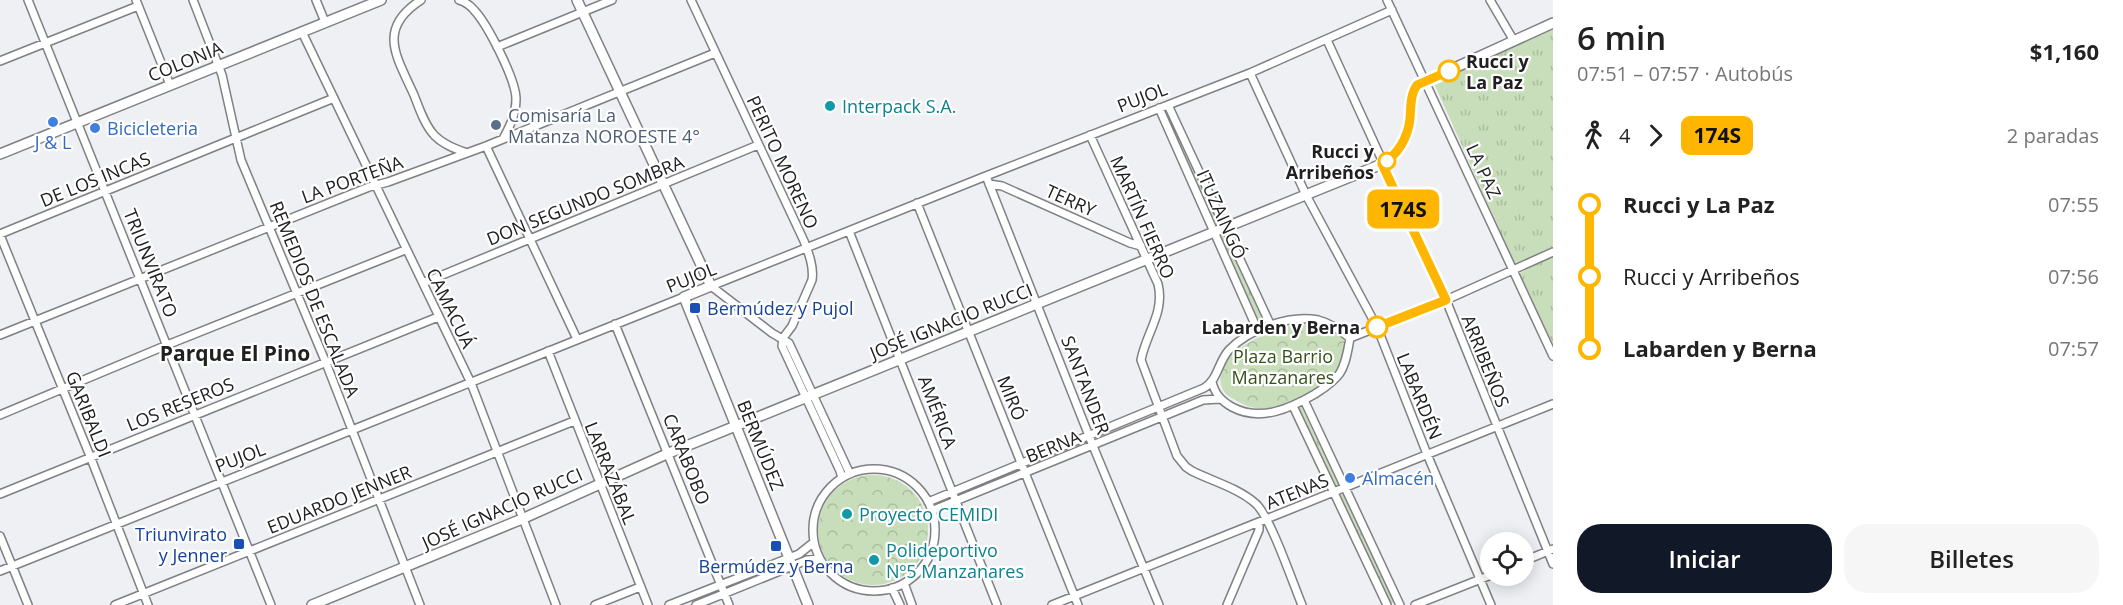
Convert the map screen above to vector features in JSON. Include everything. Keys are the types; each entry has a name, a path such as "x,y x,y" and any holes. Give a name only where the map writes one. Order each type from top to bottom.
{"street":[{"name":"TRIUNVIRATO","path":"28,0 271,605"},
{"name":"REMEDIOS DE ESCALADA","path":"193,0 219,65 235,139 242,160 298,293 420,605"},
{"path":"316,0 325,22"},
{"name":"COLONIA","path":"0,153 381,0"},
{"path":"421,0 405,12 398,22 392,42 394,51 433,134 441,141 467,153"},
{"path":"459,0 473,9 497,47 516,91 514,116 503,139"},
{"path":"578,0 711,286 772,333 783,338 782,346 850,474"},
{"path":"497,47 612,0"},
{"name":"PERITO MORENO","path":"691,0 807,249 812,266 812,280 792,326 783,338"},
{"name":"LA PAZ","path":"1387,0 1553,356"},
{"path":"1490,0 1514,40"},
{"path":"0,61 137,3 170,85"},
{"name":"PUJOL","path":"0,571 917,203 1250,73 1392,10"},
{"path":"1425,80 1553,23"},
{"name":"CAMACUÁ","path":"302,32 471,383 556,605"},
{"name":"ARRIBEÑOS","path":"1327,40 1446,300 1496,426 1550,550 1553,564"},
{"name":"LA PORTEÑA","path":"0,335 270,226 486,146 715,53"},
{"name":"LABARDÉN","path":"1250,73 1306,195 1377,327 1427,454 1480,577"},
{"name":"JOSÉ IGNACIO RUCCI","path":"312,605 522,519 669,453 1382,164 1393,156 1403,141 1410,123 1413,91 1425,80"},
{"name":"DE LOS INCAS","path":"0,234 334,98"},
{"name":"ITUZAINGÓ","path":"1168,105 1271,326"},
{"name":"ITUZAINGÓ","path":"1159,108 1258,331"},
{"name":"MARTÍN FIERRO","path":"1090,135 1158,284 1160,305 1141,360 1177,456 1186,467 1252,500 1263,511 1302,605"},
{"name":"DON SEGUNDO SOMBRA","path":"423,283 758,145"},
{"path":"486,146 578,339"},
{"name":"SANTANDER","path":"986,176 1159,605"},
{"name":"TERRY","path":"989,184 1002,186 1141,246"},
{"name":"MIRÓ","path":"917,203 1078,605"},
{"name":"AMÉRICA","path":"849,231 997,605"},
{"name":"GARIBALDI","path":"0,234 148,605"},
{"path":"0,415 167,345 405,250"},
{"path":"1350,338 1446,300 1553,252"},
{"name":"BERMÚDEZ","path":"684,297 808,605"},
{"name":"LOS RESEROS","path":"0,494 438,317"},
{"path":"1295,319 1313,320 1337,328 1350,338 1340,373 1326,387 1293,406 1273,412 1254,414 1238,410 1220,399 1216,393 1212,382 1221,361 1230,350 1258,331 1295,319"},
{"name":"CARABOBO","path":"615,324 729,605"},
{"name":"LARRAZÁBAL","path":"548,351 648,605"},
{"name":"BERNA","path":"928,502 1158,408 1204,388 1212,382"},
{"path":"810,396 842,478"},
{"name":"BERNA","path":"931,511 1203,400 1220,399"},
{"path":"1304,400 1400,605"},
{"name":"ATENAS","path":"1052,605 1553,404"},
{"path":"1293,406 1387,605"},
{"name":"EDUARDO JENNER","path":"115,605 574,421"},
{"path":"868,469 895,473 917,488 928,502 934,529 928,556 918,571 904,583 883,590 864,590 846,585 831,574 820,559 814,542 813,523 818,506 828,490 850,474 868,469"},
{"path":"1227,605 1259,530 1259,523"},
{"path":"0,536 28,605"},
{"path":"696,605 790,563 814,542"},
{"path":"1534,557 1550,550"},
{"path":"669,605 721,585 790,563 811,558 820,559"},
{"path":"1415,605 1480,579"},
{"path":"904,583 912,605"},
{"path":"594,605 640,586"},
{"name":"LABARDÉN","path":"1484,586 1491,605"},
{"path":"892,588 900,605"}],"green space":[{"path":"1553,29 1553,247 1520,264 1514,262 1433,81"},
{"path":"1167,108 1221,226 1216,228 1162,111"},
{"path":"1225,234 1266,325 1259,328 1218,237"},
{"path":"1553,256 1553,344 1518,274"},
{"name":"Plaza Barrio Manzanares","path":"1306,322 1319,324 1344,337 1346,343 1345,354 1337,369 1320,386 1298,400 1273,408 1249,406 1225,393 1220,376 1225,363 1235,352 1264,335"},
{"path":"1301,406 1340,488 1336,490 1297,408"},
{"path":"873,475 894,480 912,491 923,509 928,530 923,551 912,569 894,580 873,585 852,580 834,569 823,551 818,530 823,509 834,491 852,480"},
{"path":"1343,494 1394,603 1391,603 1339,496"}],"bus line":[{"name":"174S","path":"1377,327 1446,300 1382,164 1393,156 1403,141 1410,123 1413,91 1417,85 1449,71"}],"place":[{"name":"Rucci y La Paz","path":"1449,71"},
{"name":"Interpack S.A.","path":"830,106"},
{"name":"J & L","path":"53,122"},
{"name":"Comisaría La Matanza NOROESTE 4°","path":"496,125"},
{"name":"Bicicleteria","path":"95,128"},
{"name":"Rucci y Arribeños","path":"1387,161"},
{"name":"Bermúdez y Pujol","path":"695,308"},
{"name":"Labarden y Berna","path":"1377,327"},
{"name":"Almacén","path":"1350,478"},
{"name":"Proyecto CEMIDI","path":"847,514"},
{"name":"Triunvirato y Jenner","path":"239,544"},
{"name":"Bermúdez y Berna","path":"776,546"},
{"name":"Polideportivo Nº5 Manzanares","path":"874,560"}],"district":[{"name":"Parque El Pino","path":"235,353"}]}
